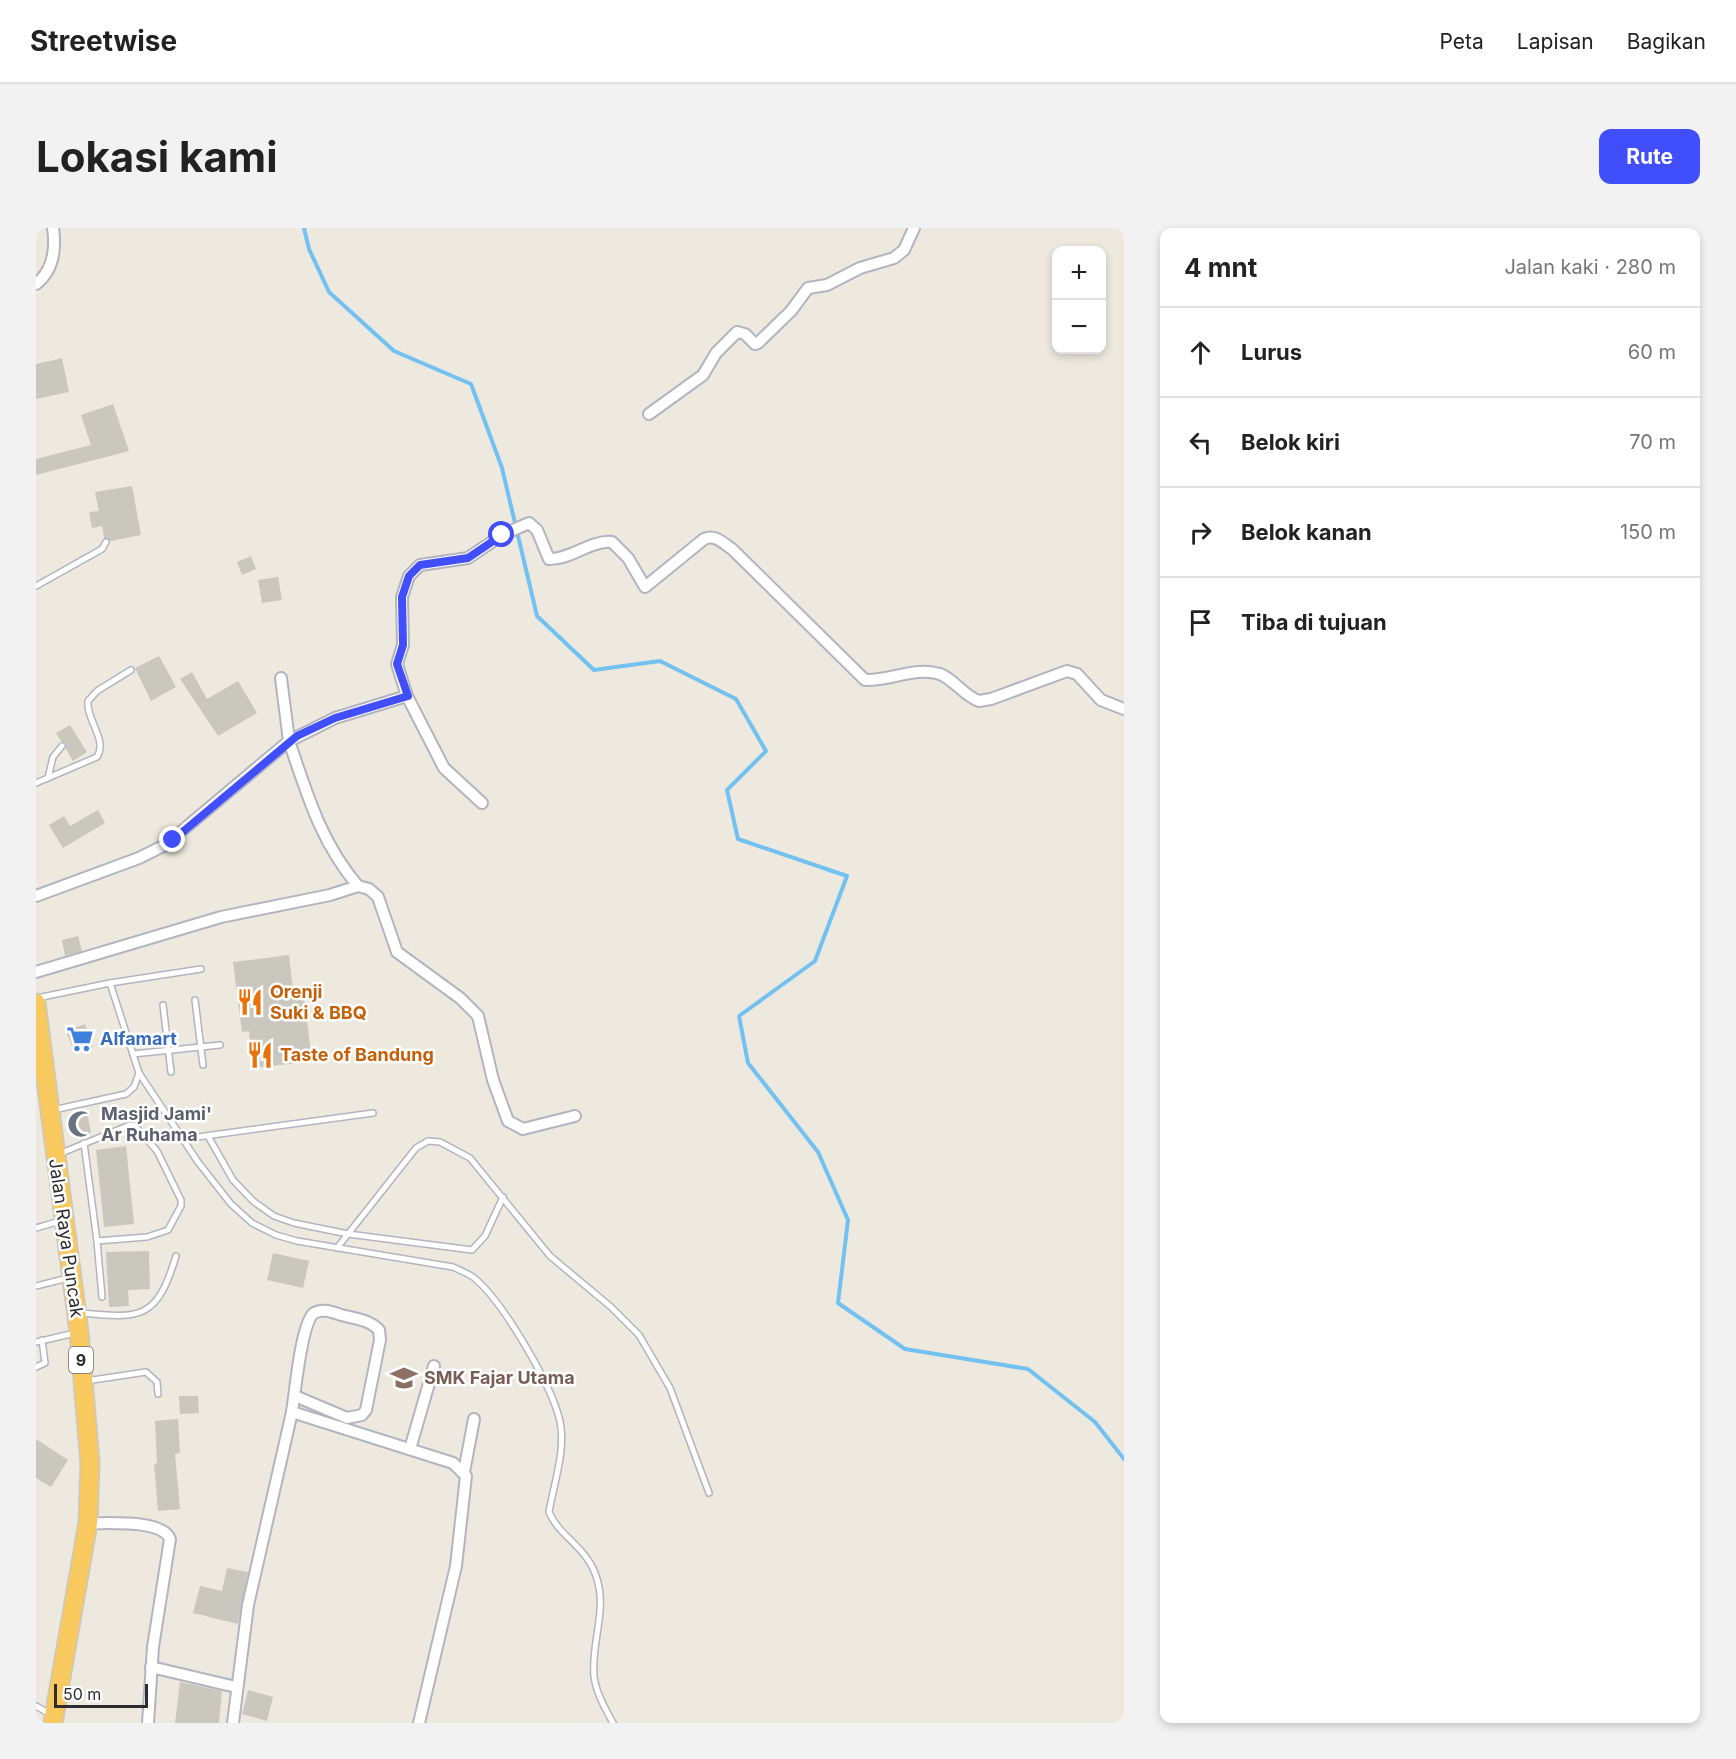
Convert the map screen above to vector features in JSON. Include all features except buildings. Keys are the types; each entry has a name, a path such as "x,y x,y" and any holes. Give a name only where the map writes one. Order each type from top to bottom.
{"highway":[{"name":"Jalan Raya Puncak","path":"36,1004 44,1109 55,1156 65,1220 79,1332 90,1462 88,1523 54,1720"}],"street":[{"path":"36,284 45,275 54,254 53,228"},
{"path":"649,414 703,375 716,353 736,332 743,333 755,344 758,343 791,311 808,288 827,285 860,268 894,258 904,250 914,228"},
{"path":"482,803 444,768 408,696 397,664 403,645 402,597 409,576 420,565 449,563 471,557 502,535 529,523 537,530 549,559 585,550 602,542 612,542 628,558 645,587 705,538 718,539 732,549 865,680 920,671 934,672 943,675 979,701 991,699 1067,671 1077,674 1101,700 1124,708"},
{"path":"281,678 289,741 321,832 342,867 358,886 371,890 378,897 393,946 397,952 460,998 478,1016 493,1080 508,1121 523,1129 575,1116"},
{"path":"36,896 139,858 165,845 289,741 335,718 408,696"},
{"path":"36,972 221,917 330,895 358,886"},
{"path":"233,1723 248,1605 292,1412 304,1336 309,1320 315,1313 325,1310 370,1323 379,1330 380,1340 366,1410 362,1415 347,1418 295,1396"},
{"path":"410,1449 434,1366"},
{"path":"292,1412 453,1463 464,1472"},
{"path":"419,1723 456,1566 466,1490 464,1472 474,1419"},
{"path":"88,1523 151,1526 164,1530 169,1536 151,1667 148,1723"},
{"path":"151,1667 236,1687"}],"lane":[{"path":"36,586 102,549 106,542"},
{"path":"36,783 97,757 100,745 88,712 88,701 97,691 131,670"},
{"path":"48,778 53,757 62,746"},
{"path":"36,998 201,969"},
{"path":"111,983 139,1073 183,1139 231,1204 252,1222 276,1235 337,1248 453,1267 471,1276 486,1289 535,1364 560,1422 561,1446 549,1512 588,1557 597,1578 601,1599 594,1674 600,1698 613,1723"},
{"path":"195,1000 203,1065"},
{"path":"164,1005 171,1050 171,1072"},
{"path":"133,1054 220,1046"},
{"path":"44,1109 126,1094 134,1086 139,1073"},
{"path":"183,1139 373,1113"},
{"path":"55,1156 130,1125 135,1126 157,1151 182,1200 173,1221 164,1233 97,1241"},
{"path":"208,1136 233,1180 264,1210 294,1223 348,1234 472,1250 485,1236 503,1197"},
{"path":"337,1248 416,1148 428,1141 448,1144 470,1158 550,1256 611,1307 648,1348 670,1388 709,1493"},
{"path":"84,1143 102,1297"},
{"path":"36,1228 65,1220"},
{"path":"76,1312 130,1315 146,1311 152,1307 169,1279 176,1256"},
{"path":"36,1286 72,1277"},
{"path":"36,1367 45,1363 39,1341 79,1332"},
{"path":"83,1382 146,1372 157,1382 158,1394"},
{"path":"36,1706 54,1720"}],"waterway":[{"path":"304,228 309,249 329,292 394,351 471,384 502,468 537,616 594,670 660,661 736,699 766,751 727,790 738,839 847,876 815,961 739,1016 748,1063 818,1152 848,1220 838,1303 905,1349 1028,1369 1095,1422 1124,1459"}],"place":[{"name":"Orenji Suki & BBQ","path":"250,1002"},
{"name":"Alfamart","path":"80,1039"},
{"name":"Taste of Bandung","path":"260,1055"},
{"name":"Masjid Jami' Ar Ruhama","path":"81,1124"},
{"name":"SMK Fajar Utama","path":"404,1378"}],"route":[{"path":"173,840 232,788 297,736 335,718 408,696 397,664 403,645 402,597 409,576 420,565 449,563 471,557 502,535"}]}
